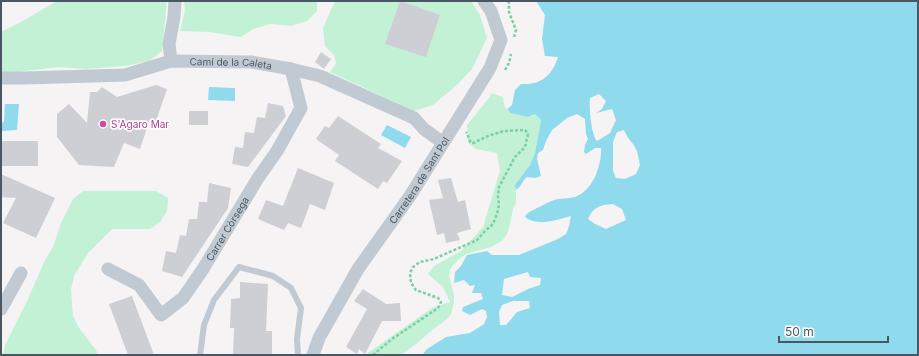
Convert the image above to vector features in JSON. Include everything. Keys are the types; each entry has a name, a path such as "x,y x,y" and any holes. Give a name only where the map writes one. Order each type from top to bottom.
{"street":[{"path":"171,61 169,44 175,1"},
{"name":"Carretera de Sant Pol","path":"313,355 319,338 358,269 410,196 490,68 501,40 491,11 484,1"},
{"name":"Camí de la Caleta","path":"1,78 125,75 171,61 251,62 320,76 414,118 424,129 443,143"},
{"name":"Carrer Còrsega","path":"108,269 139,285 161,315 183,298 203,269 258,178 277,151 301,108 291,69"},
{"path":"1,309 21,273"}],"lane":[{"path":"200,355 204,325 214,300 239,268 273,276 291,288 301,308 297,339 298,355"}],"path":[{"path":"508,1 509,12"},
{"path":"373,355 392,339 438,308 441,302 438,298 416,290 411,282 410,273 413,267 420,262 434,259 477,240 493,224 500,205 498,196 499,187 515,157 525,147 528,134 525,130 504,130 473,143 470,142 466,130"}],"green space":[{"path":"56,1 167,1 162,51 149,61 125,66 85,69 59,67 16,72 1,72 1,32"},
{"path":"184,1 317,1 317,11 307,21 291,26 270,24 253,29 241,37 209,32 180,31 185,11"},
{"path":"335,1 471,1 480,15 487,38 472,69 458,84 433,105 414,111 330,72 336,63 334,55 325,46 323,28"},
{"path":"492,93 503,97 506,107 511,112 528,117 535,114 541,120 535,153 530,165 515,185 516,203 513,209 507,234 502,241 491,247 466,254 453,265 449,276 454,295 454,302 451,314 447,319 401,355 365,355 432,308 450,302 443,287 428,274 434,266 461,251 483,227 500,171 497,153 476,149 468,142 467,125"},
{"path":"83,191 156,191 168,198 167,211 160,222 150,229 112,229 88,253 74,276 71,289 73,316 79,328 96,350 98,355 3,355 5,345 28,299 45,260 53,247 61,223 73,199"}],"water":[{"path":"536,1 918,1 918,355 422,355 427,349 446,337 470,333 484,324 487,317 486,311 482,309 470,315 462,311 463,307 483,299 481,293 472,293 475,285 470,286 464,280 454,283 455,272 461,266 467,255 487,251 492,255 519,255 558,239 566,234 571,216 548,222 536,222 525,217 530,212 556,199 575,197 581,194 587,189 595,177 598,169 601,148 595,148 586,154 584,152 588,139 586,134 585,119 577,114 567,118 552,130 543,150 538,153 537,159 541,176 535,178 527,177 516,190 515,185 530,165 535,153 541,120 535,114 528,117 511,113 507,109 512,105 515,90 521,84 540,81 549,74 556,64 558,57 545,56 542,39 545,15","holes":["599,94 606,101 602,109 596,113 612,109 616,120 610,133 597,141 592,127 590,98","624,130 637,151 640,165 636,174 625,179 616,178 613,171 613,142 617,132","608,204 613,204 622,209 626,220 606,229 588,219 595,209","528,272 530,277 541,278 540,285 512,297 502,295 504,279","513,301 529,301 530,308 517,312 506,325 500,325 499,312 502,305"]},
{"path":"209,87 235,88 235,101 208,100"},
{"path":"5,104 19,104 17,130 1,131 1,123 4,122"},
{"path":"387,125 411,137 405,148 381,135"}],"building":[{"path":"400,1 440,15 426,57 385,44"},
{"path":"321,52 331,59 324,69 315,62"},
{"path":"156,85 167,89 156,121 150,119 140,149 124,143 114,167 79,165 57,137 57,114 69,104 87,123 90,92 97,92 102,87 117,97"},
{"path":"268,103 283,106 286,116 248,167 232,164 235,147 243,148 245,132 254,133 257,117 265,118"},
{"path":"189,111 208,111 208,125 189,125"},
{"path":"338,116 381,144 378,148 402,161 387,183 383,181 378,189 335,161 339,155 316,139 325,126 329,128"},
{"path":"1,141 38,141 38,166 1,166"},
{"path":"298,168 334,183 325,210 310,204 301,228 288,223 284,230 258,219 266,200 283,206"},
{"path":"1,174 55,198 36,238 3,223 16,198 1,197"},
{"path":"451,178 458,202 465,200 471,229 457,233 460,240 446,243 444,233 437,235 429,200 443,198 438,180"},
{"path":"209,183 231,188 228,208 182,277 162,271 166,251 176,253 180,235 186,236 189,219 197,219 199,202 207,202"},
{"path":"240,282 268,284 266,331 272,331 272,355 233,355 234,328 230,328 231,299 240,298"},
{"path":"363,289 386,304 400,303 401,321 382,321 365,354 359,349 357,354 346,347 367,309 354,301"},
{"path":"132,296 154,355 128,355 109,304"}],"place":[{"name":"S'Agaro Mar","path":"103,124"}]}
